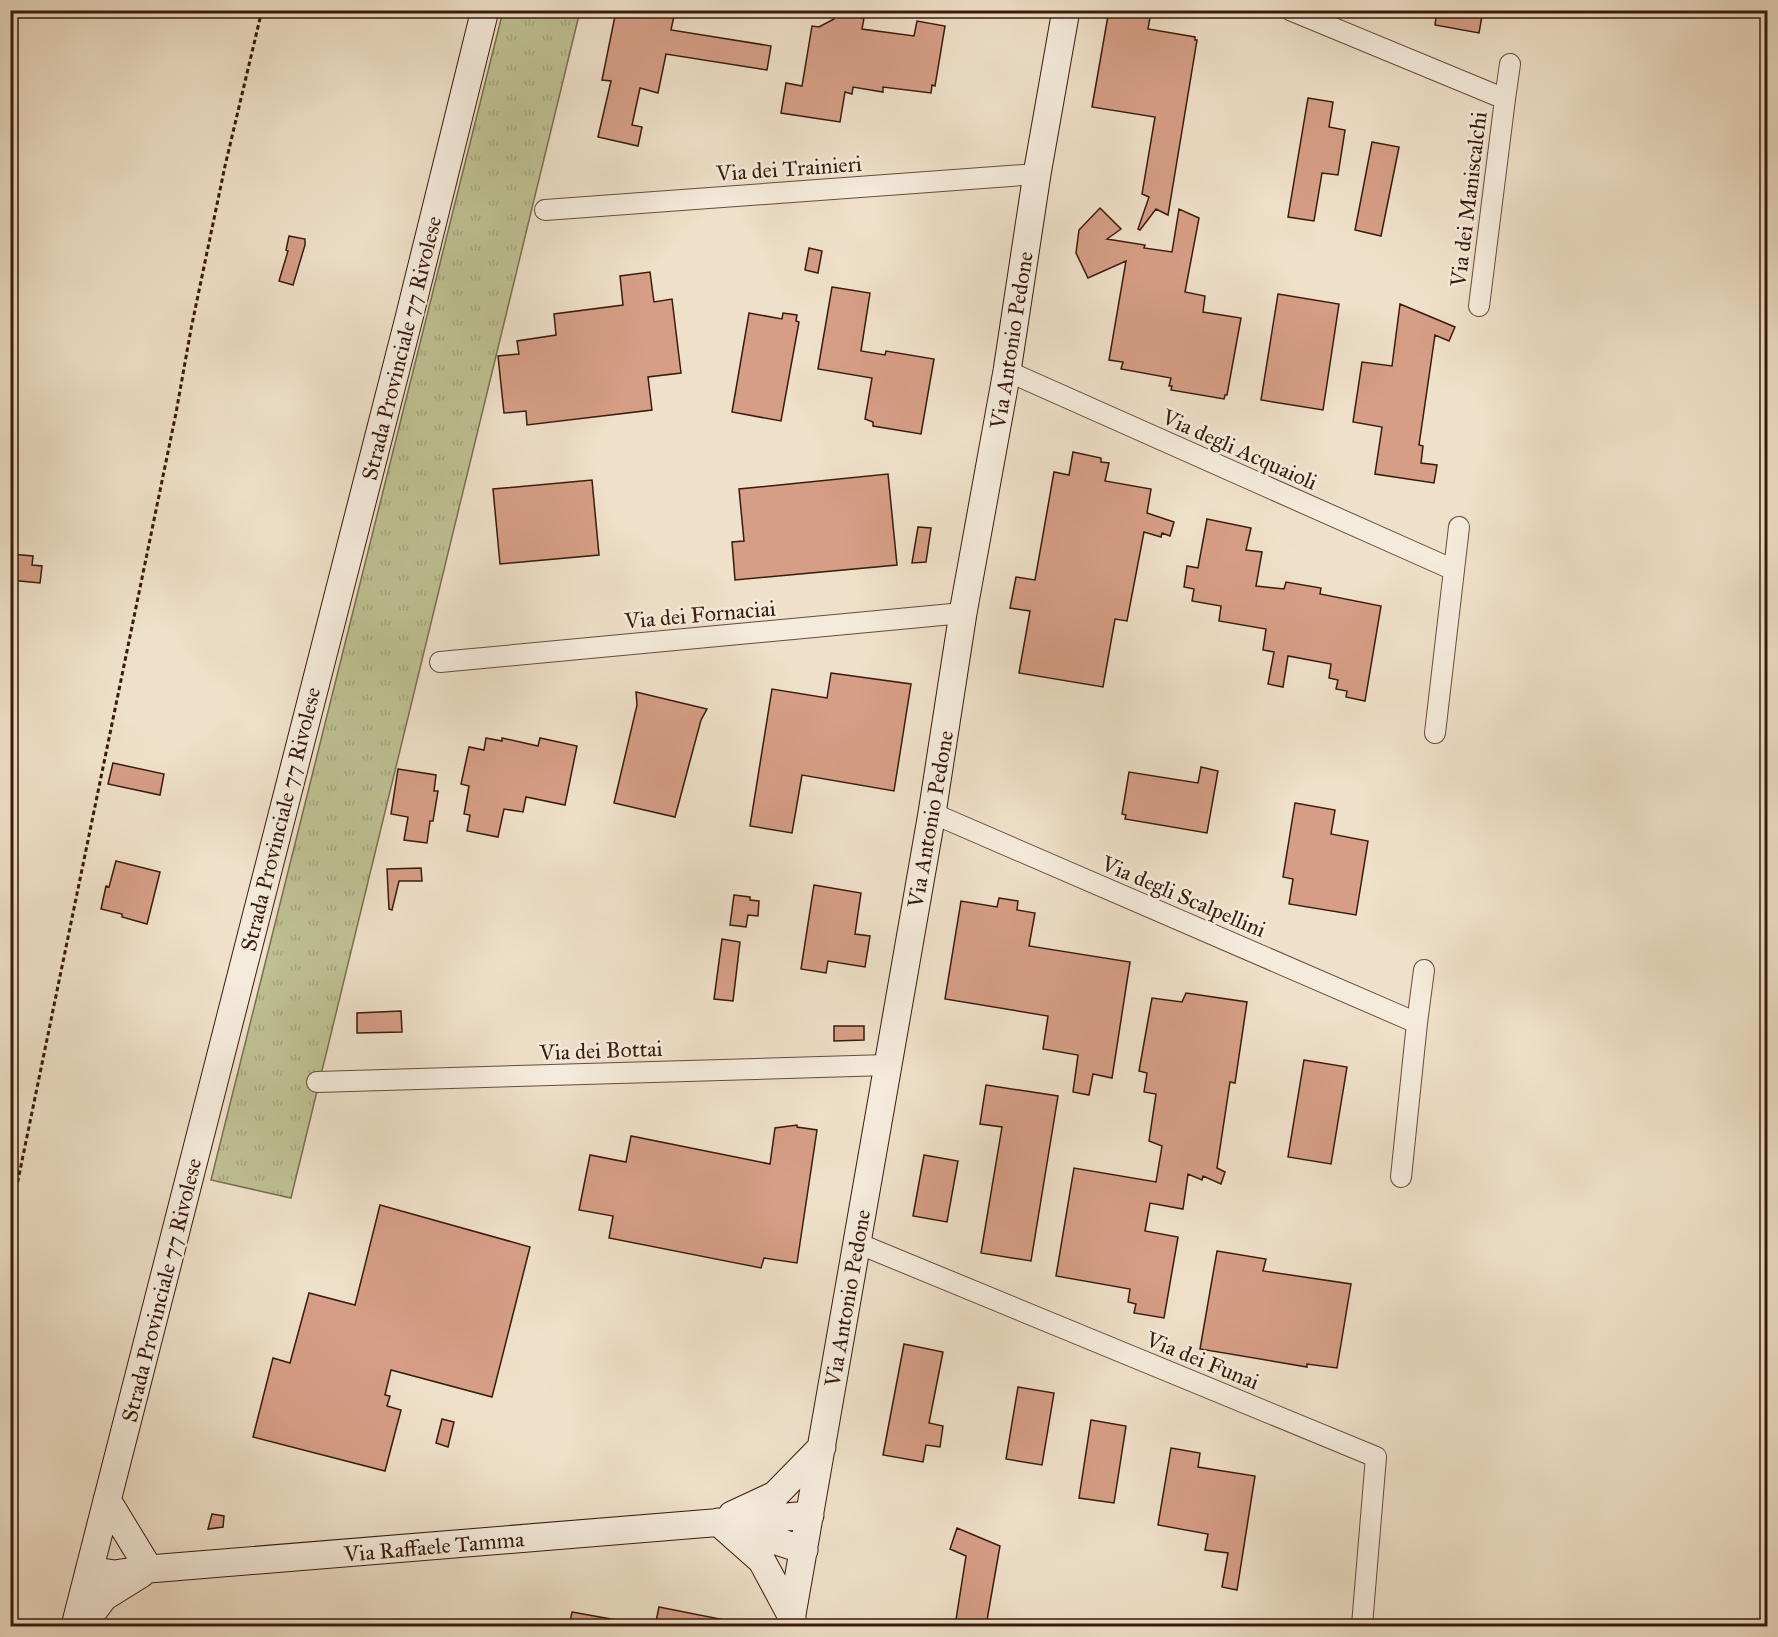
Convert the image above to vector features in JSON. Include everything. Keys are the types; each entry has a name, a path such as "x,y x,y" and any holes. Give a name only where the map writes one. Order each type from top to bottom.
{"street":[{"name":"Strada Provinciale 77 Rivolese","path":"75,1626 406,329 485,10"},
{"name":"Via Antonio Pedone","path":"791,1622 932,813 963,613 1007,371 1037,174 1066,10"},
{"name":"Via dei Maniscalchi","path":"1290,10 1505,99"},
{"name":"Via dei Maniscalchi","path":"1479,306 1510,64"},
{"name":"Via dei Trainieri","path":"545,210 1037,174"},
{"name":"Via degli Acquaioli","path":"1007,371 1454,570"},
{"path":"1435,733 1459,527"},
{"name":"Via dei Fornaciai","path":"440,662 963,613"},
{"name":"Via degli Scalpellini","path":"932,813 1417,1023"},
{"path":"1401,1177 1424,970"},
{"name":"Via dei Bottai","path":"317,1082 887,1065"},
{"name":"Via dei Funai","path":"857,1243 1376,1457 1362,1625"},
{"path":"718,1522 775,1495 822,1447"},
{"path":"82,1626 104,1597 149,1569 107,1500"},
{"name":"Via Raffaele Tamma","path":"92,1560 114,1574 149,1569 810,1515"},
{"path":"718,1522 804,1550"},
{"path":"718,1522 762,1561 791,1622"}],"path":[{"path":"10,1219 167,460 213,224 262,10"}],"green space":[{"path":"503,11 580,11 291,1198 211,1180"}],"building":[{"path":"1109,10 1151,12 1148,29 1195,37 1197,40 1168,215 1156,209 1140,230 1138,229 1149,197 1142,194 1155,117 1092,107"},
{"path":"1437,10 1483,10 1479,33 1435,25"},
{"path":"675,11 671,30 771,46 767,70 666,54 658,93 640,88 632,125 642,127 638,146 598,137 611,81 602,80 615,16"},
{"path":"835,13 864,18 862,29 914,36 917,21 945,26 935,86 932,85 931,93 883,87 883,92 853,87 852,94 845,92 840,122 781,113 786,83 802,86 812,26 819,27 834,19"},
{"path":"1308,98 1333,102 1329,127 1345,130 1338,175 1322,173 1314,221 1288,217"},
{"path":"1372,142 1399,147 1381,236 1355,230"},
{"path":"1100,208 1121,229 1107,239 1172,252 1179,209 1199,218 1185,292 1205,296 1203,312 1241,318 1227,395 1224,399 1171,390 1172,386 1169,386 1171,378 1121,369 1123,362 1109,360 1126,261 1088,278 1076,253 1079,230"},
{"path":"289,236 305,239 293,285 279,281 288,251 286,250"},
{"path":"809,248 822,251 818,273 805,270"},
{"path":"650,272 654,302 672,299 681,373 648,377 652,410 527,425 526,411 504,413 498,356 519,354 517,341 556,335 554,314 623,305 620,276"},
{"path":"832,287 870,293 861,351 885,355 886,351 934,359 921,434 873,426 873,422 865,419 872,378 818,369"},
{"path":"1278,294 1339,304 1323,410 1261,400"},
{"path":"1400,304 1455,327 1449,341 1435,335 1419,445 1423,446 1421,463 1437,465 1434,483 1375,474 1382,427 1353,422 1362,362 1392,366"},
{"path":"749,313 782,319 783,313 797,315 796,321 799,322 781,421 732,412"},
{"path":"1073,452 1101,458 1101,462 1109,463 1105,481 1151,489 1147,513 1174,522 1170,536 1162,533 1161,537 1144,532 1127,621 1115,619 1103,687 1019,673 1030,611 1010,608 1016,577 1035,580 1054,472 1069,475"},
{"path":"888,474 897,565 735,580 732,542 744,541 739,489"},
{"path":"592,480 599,555 500,564 493,489"},
{"path":"1207,519 1251,528 1246,550 1262,552 1256,586 1284,589 1286,582 1321,588 1320,594 1381,606 1365,701 1346,697 1347,691 1336,689 1338,680 1329,678 1331,664 1288,656 1283,687 1268,684 1274,652 1263,650 1266,629 1219,621 1221,606 1192,601 1194,589 1184,587 1187,566 1198,568"},
{"path":"918,527 931,528 926,562 912,563"},
{"path":"10,554 33,556 32,565 42,566 40,583 10,580"},
{"path":"831,673 911,684 894,791 802,775 792,833 750,826 772,689 827,698"},
{"path":"636,692 707,709 701,720 675,817 614,803 637,705"},
{"path":"486,738 502,741 502,738 538,746 540,738 577,746 565,805 526,797 523,812 504,809 498,837 467,831 470,815 464,814 469,786 461,784 469,747 484,750"},
{"path":"113,763 164,774 160,795 108,784"},
{"path":"1201,767 1218,771 1207,833 1125,819 1126,815 1122,814 1129,772 1198,783"},
{"path":"398,769 436,775 434,791 438,791 427,843 404,840 408,817 391,814"},
{"path":"1295,803 1335,810 1331,834 1368,841 1356,915 1289,904 1293,879 1283,877"},
{"path":"116,861 160,872 147,924 101,909 106,886 109,887"},
{"path":"421,868 422,881 399,881 392,910 389,909 387,869"},
{"path":"814,885 861,893 855,934 870,936 865,967 828,961 826,973 801,969"},
{"path":"734,895 759,901 758,916 748,915 746,927 730,925"},
{"path":"999,898 1018,901 1017,910 1035,913 1029,946 1130,962 1112,1078 1093,1074 1089,1095 1073,1092 1078,1055 1043,1049 1048,1016 945,999 961,901 997,907"},
{"path":"722,939 740,942 733,1001 714,999"},
{"path":"1186,993 1247,1002 1235,1083 1230,1082 1217,1168 1225,1172 1221,1184 1203,1176 1202,1180 1188,1174 1183,1209 1150,1203 1145,1231 1178,1237 1164,1318 1134,1313 1136,1304 1128,1302 1130,1289 1056,1276 1074,1168 1156,1182 1162,1146 1149,1141 1156,1094 1144,1092 1147,1073 1139,1071 1152,998 1182,1002"},
{"path":"401,1011 402,1032 357,1033 357,1013"},
{"path":"834,1026 864,1026 864,1040 834,1041"},
{"path":"1304,1060 1347,1067 1331,1164 1288,1157"},
{"path":"986,1085 1058,1096 1031,1261 981,1253 1002,1127 980,1124"},
{"path":"797,1125 797,1127 817,1130 797,1263 764,1258 761,1268 609,1238 613,1216 579,1210 590,1155 626,1162 631,1136 770,1164 775,1128"},
{"path":"924,1155 958,1161 947,1222 913,1216"},
{"path":"380,1205 530,1247 492,1397 391,1370 385,1395 390,1396 387,1406 401,1410 385,1471 253,1437 273,1358 290,1363 309,1293 355,1305"},
{"path":"1217,1251 1266,1259 1263,1271 1351,1284 1337,1368 1307,1364 1307,1367 1200,1349"},
{"path":"904,1344 943,1352 929,1423 943,1426 940,1447 926,1445 923,1462 883,1455"},
{"path":"1018,1387 1054,1393 1042,1465 1006,1459"},
{"path":"442,1419 454,1422 448,1447 436,1443"},
{"path":"1091,1420 1126,1426 1114,1503 1079,1498"},
{"path":"1171,1448 1200,1453 1198,1467 1255,1476 1237,1590 1222,1587 1228,1553 1205,1550 1208,1534 1158,1525"},
{"path":"212,1514 224,1516 223,1527 208,1529"},
{"path":"957,1528 1000,1546 986,1626 955,1626 966,1556 950,1549"},
{"path":"659,1607 725,1620 724,1626 655,1626"},
{"path":"572,1612 616,1620 616,1626 569,1626"}]}
